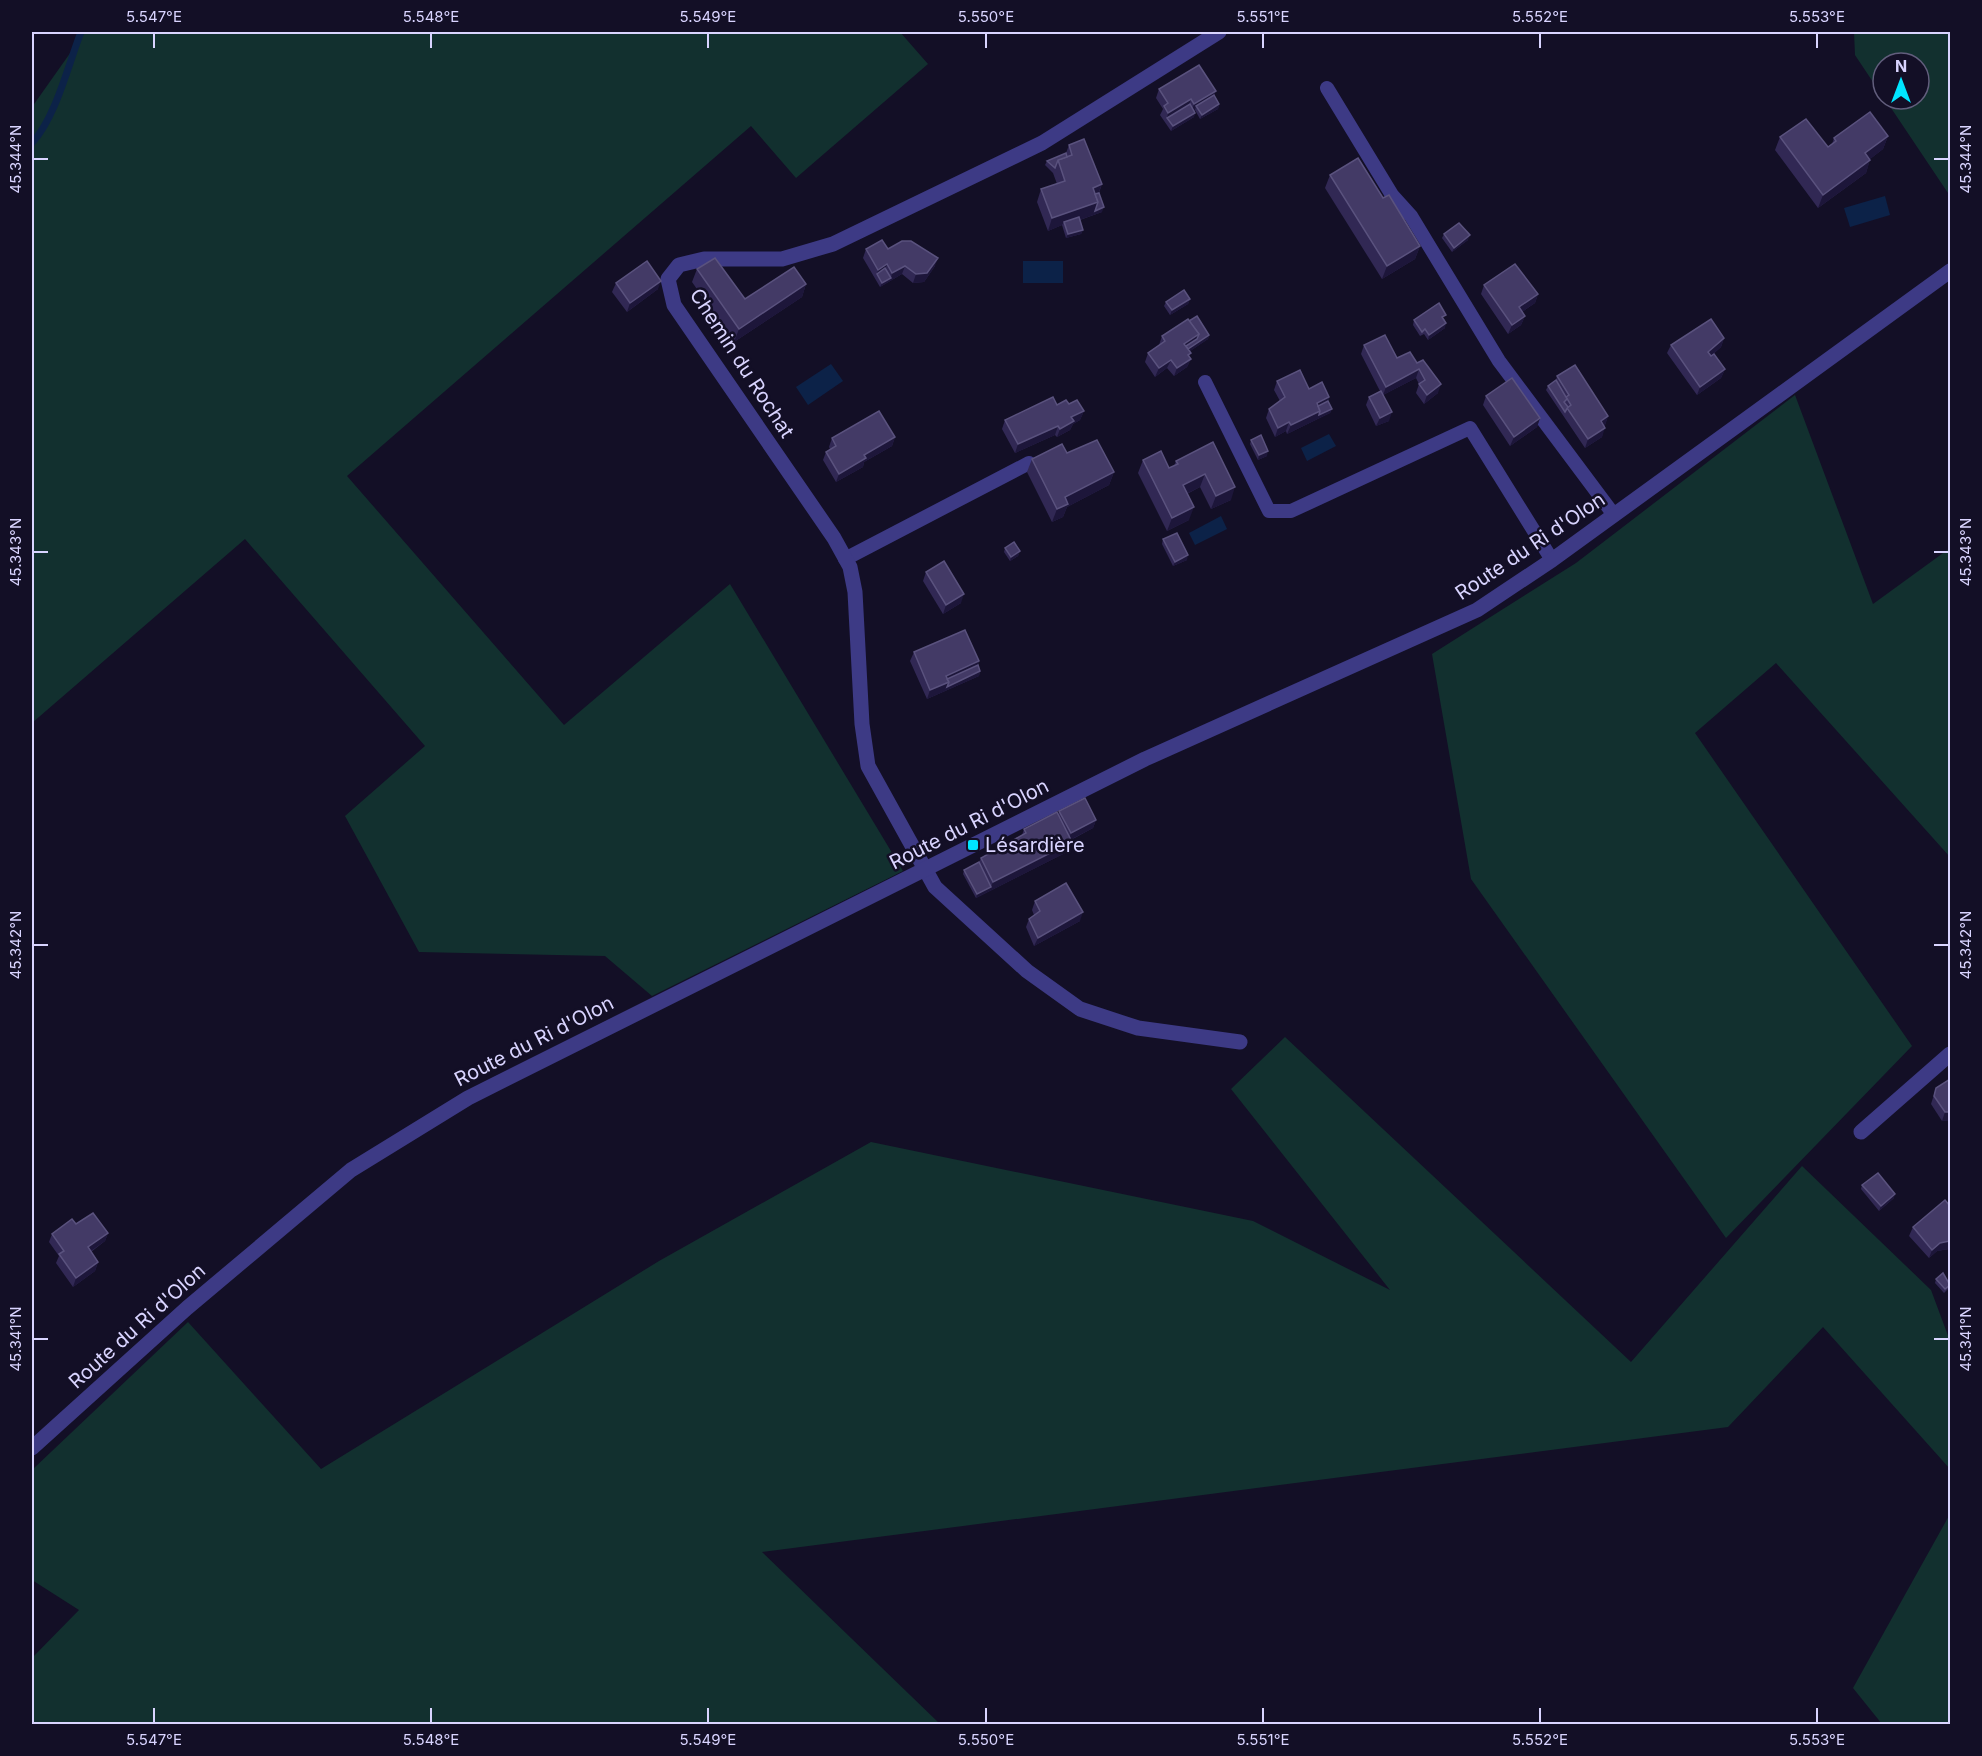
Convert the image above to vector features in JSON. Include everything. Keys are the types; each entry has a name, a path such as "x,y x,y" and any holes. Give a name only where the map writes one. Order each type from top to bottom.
{"street":[{"name":"Chemin du Rochat","path":"1219,32 1042,142 843,240 782,259 704,259 679,265 668,279 674,305 834,538 850,567 855,592 862,724 868,766 927,869 934,887 1027,970 1080,1009 1138,1028 1240,1042"},
{"name":"Route du Ri d'Olon","path":"32,1448 187,1308 351,1170 468,1098 738,960 927,869 1145,759 1477,610 1552,560 1950,272"},
{"path":"1862,1132 1950,1054"}],"lane":[{"path":"1327,88 1392,195 1411,216 1499,361 1614,515"},
{"path":"1205,382 1269,511 1291,511 1470,428 1552,560"},
{"path":"845,559 1029,463"}],"green space":[{"path":"85,32 900,32 928,64 796,178 751,126 347,476 564,725 730,584 903,871 652,996 605,956 419,952 345,816 425,746 245,539 32,723 32,107"},
{"path":"1854,32 1950,32 1950,196 1893,111 1931,111 1931,51 1871,51 1871,79 1855,55"},
{"path":"1795,395 1873,604 1950,548 1950,857 1776,663 1695,733 1912,1046 1726,1238 1471,879 1432,654 1576,563"},
{"path":"1285,1037 1631,1362 1802,1166 1931,1290 1950,1341 1950,1469 1823,1327 1728,1427 762,1552 940,1724 32,1724 32,1658 79,1610 32,1580 32,1470 188,1322 321,1469 659,1261 871,1142 1253,1221 1390,1290 1231,1089"},
{"path":"1950,1514 1950,1724 1882,1724 1853,1688"}],"water":[{"path":"1885,196 1890,215 1850,227 1844,208"},
{"path":"1023,261 1063,261 1063,283 1023,283"},
{"path":"831,364 843,381 808,405 796,387"},
{"path":"1329,434 1336,446 1307,461 1301,448"},
{"path":"1221,516 1227,529 1195,545 1189,533"}],"building":[{"path":"1199,65 1216,91 1194,104 1191,99 1168,113 1164,106 1168,103 1159,89"},
{"path":"1214,95 1219,104 1202,115 1196,106"},
{"path":"1190,104 1195,113 1173,126 1167,118"},
{"path":"1870,112 1888,136 1865,153 1870,160 1823,195 1780,137 1806,119 1828,147 1836,141 1834,138"},
{"path":"1084,139 1102,184 1093,188 1098,202 1052,218 1041,189 1065,181 1058,160 1072,155 1069,145"},
{"path":"1066,153 1067,157 1058,160 1055,168 1047,161"},
{"path":"1358,158 1383,198 1389,195 1420,246 1387,266 1330,175"},
{"path":"1099,193 1104,207 1095,211 1098,202 1095,194"},
{"path":"1079,217 1083,230 1068,234 1064,222"},
{"path":"1459,223 1470,235 1454,248 1444,234"},
{"path":"882,240 888,249 902,241 911,241 938,258 927,273 916,274 905,266 892,273 887,264 878,270 866,249"},
{"path":"715,258 745,299 794,267 806,284 739,329 697,269"},
{"path":"647,261 661,281 630,303 616,283"},
{"path":"1515,264 1538,294 1519,307 1525,316 1512,325 1484,285"},
{"path":"885,268 891,278 882,283 877,274"},
{"path":"1184,290 1190,299 1172,310 1166,302"},
{"path":"1439,303 1446,315 1442,317 1446,323 1429,335 1425,329 1422,332 1414,320"},
{"path":"1197,316 1209,335 1188,349 1186,346 1197,339 1199,334 1189,321"},
{"path":"1188,319 1199,334 1184,344 1191,353 1188,355 1191,359 1177,368 1171,360 1159,368 1148,353 1165,341 1162,336"},
{"path":"1711,319 1724,338 1708,352 1711,356 1714,354 1725,369 1700,387 1671,345"},
{"path":"1385,335 1397,358 1410,352 1417,363 1423,360 1441,384 1427,395 1419,384 1425,380 1419,369 1386,387 1364,345"},
{"path":"1575,365 1608,416 1601,421 1605,428 1588,439 1567,408 1571,405 1566,397 1569,395 1557,376"},
{"path":"1300,370 1309,389 1322,382 1329,397 1317,403 1320,411 1291,425 1289,422 1278,428 1269,409 1285,397 1277,381"},
{"path":"1512,378 1540,418 1514,437 1486,396"},
{"path":"1556,380 1567,399 1564,402 1568,407 1565,412 1548,386"},
{"path":"1381,391 1392,412 1380,418 1369,397"},
{"path":"1053,397 1057,405 1066,400 1069,404 1077,400 1084,411 1071,417 1074,421 1060,429 1058,426 1018,444 1005,420"},
{"path":"1328,401 1332,409 1319,415 1318,406"},
{"path":"879,411 895,437 864,455 866,458 839,474 826,452 836,446 832,438"},
{"path":"1261,435 1268,451 1259,455 1251,440"},
{"path":"1097,440 1114,472 1065,497 1068,504 1057,509 1032,459 1062,444 1067,453"},
{"path":"1213,442 1235,487 1216,496 1205,474 1183,485 1194,507 1172,518 1143,460 1161,451 1169,468 1178,464 1176,461"},
{"path":"1177,533 1188,555 1175,562 1163,539"},
{"path":"1014,542 1020,551 1011,557 1005,548"},
{"path":"944,561 964,594 946,605 926,572"},
{"path":"965,630 979,661 946,676 949,682 930,690 914,652"},
{"path":"978,665 980,671 947,687 949,682 947,679"},
{"path":"1085,798 1096,820 1071,833 1059,811"},
{"path":"1057,812 1072,842 993,882 981,858 1026,833 1024,829"},
{"path":"979,862 991,887 977,894 964,870"},
{"path":"1066,883 1083,912 1038,938 1029,919 1040,911 1035,901"},
{"path":"1950,1079 1950,1112 1945,1112 1934,1096 1936,1088"},
{"path":"1878,1173 1895,1194 1881,1206 1862,1185"},
{"path":"1945,1200 1950,1206 1950,1241 1940,1243 1932,1250 1913,1227"},
{"path":"93,1213 108,1233 88,1247 98,1262 76,1278 59,1254 64,1251 52,1234 72,1219 76,1224"},
{"path":"1943,1273 1950,1285 1945,1289 1936,1279"}],"waterway":[{"path":"32,143 55,105 81,32"}],"place":[{"name":"Lésardière","path":"973,845"}]}
